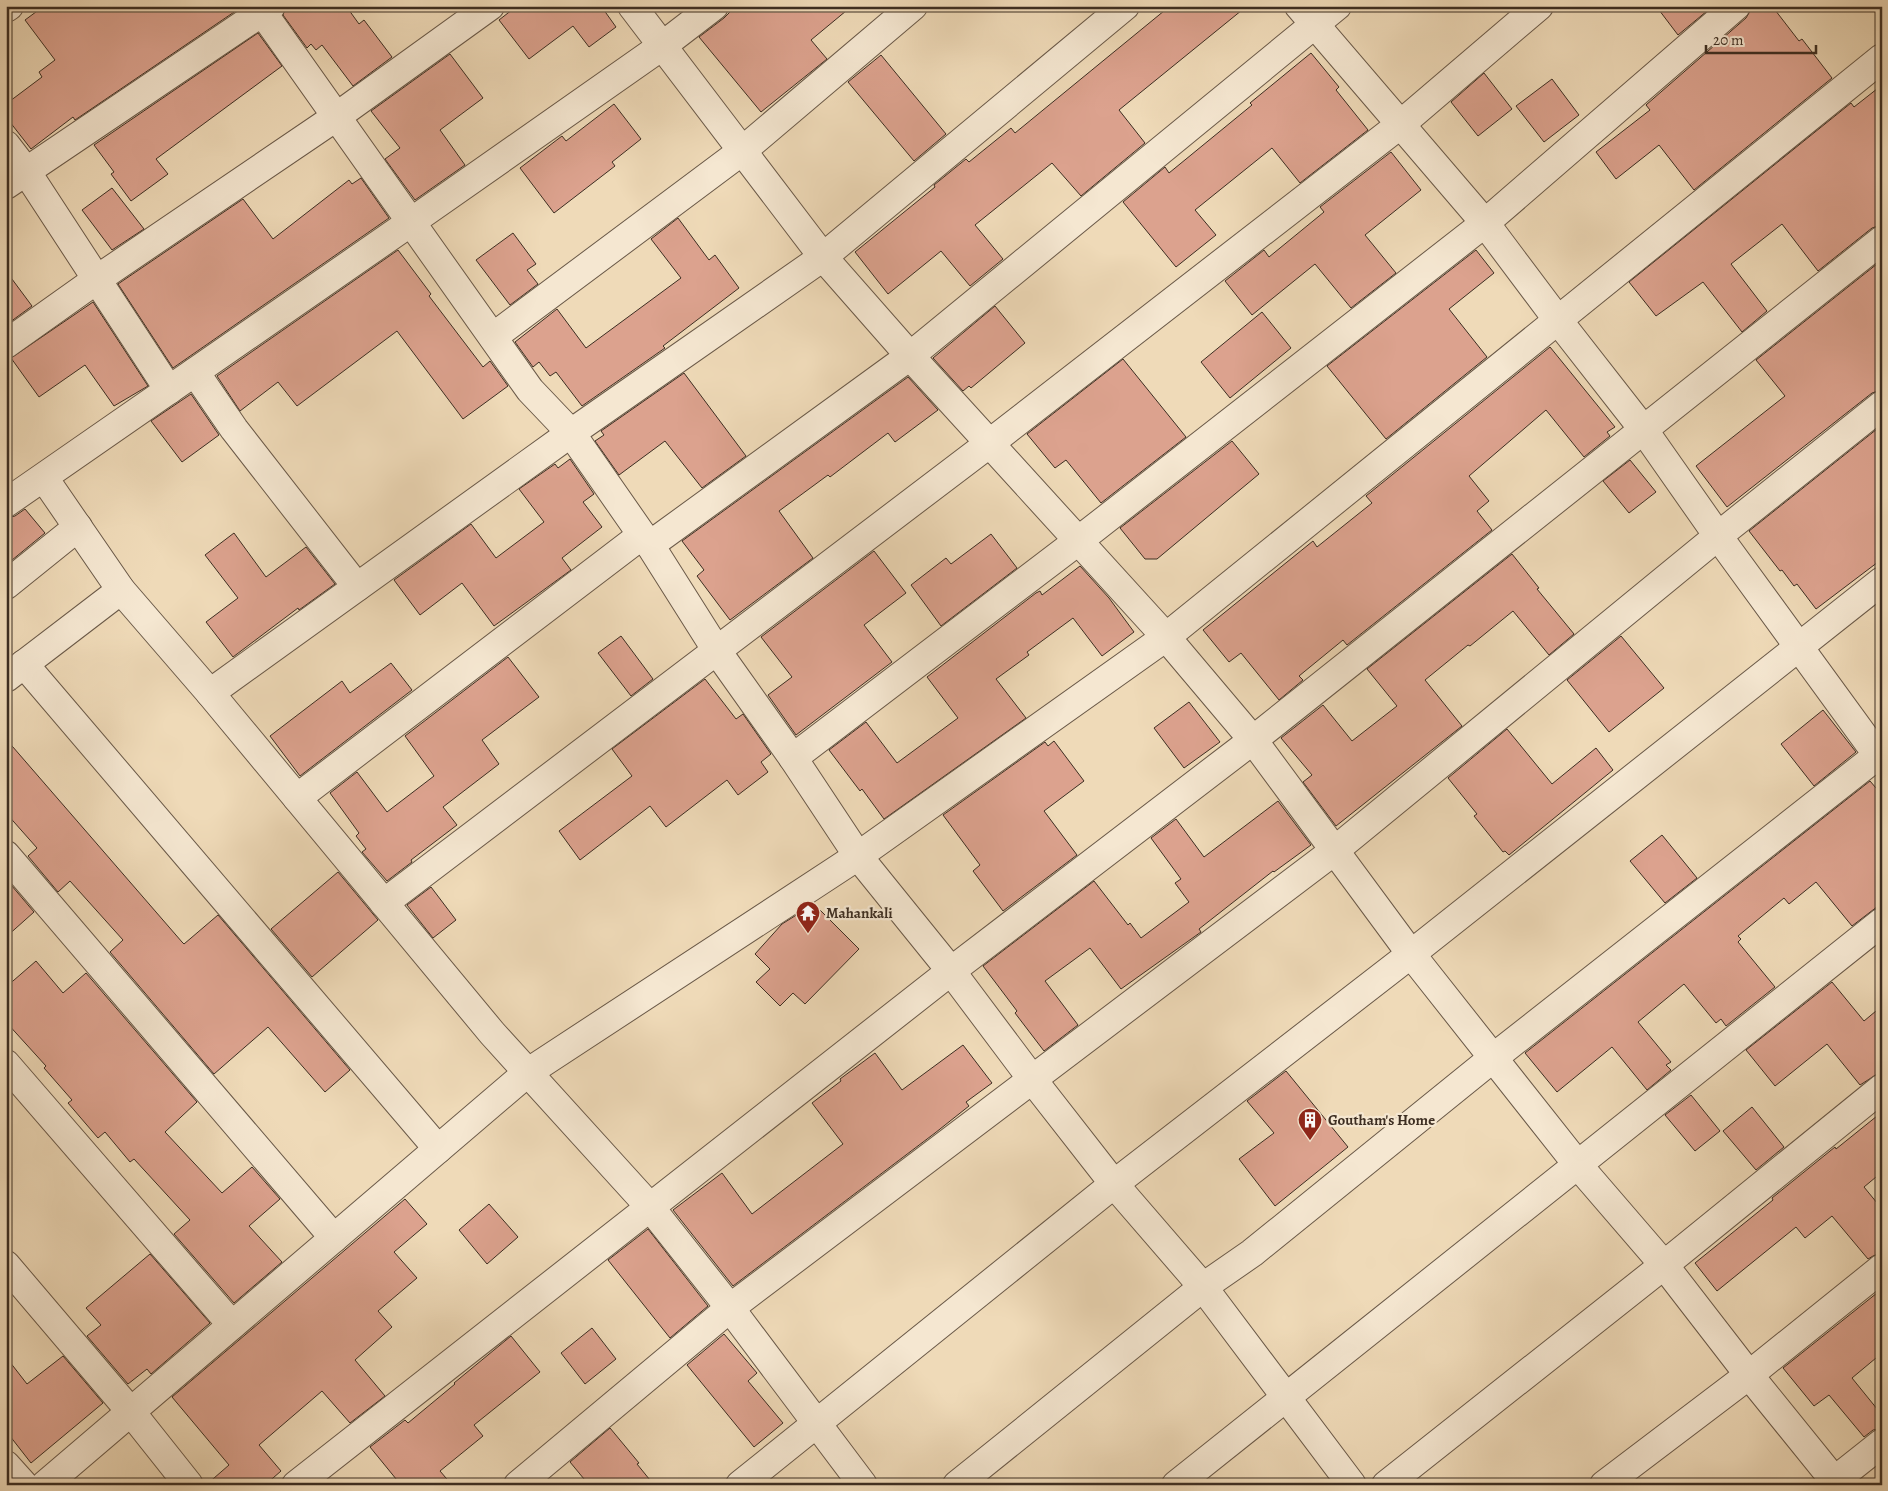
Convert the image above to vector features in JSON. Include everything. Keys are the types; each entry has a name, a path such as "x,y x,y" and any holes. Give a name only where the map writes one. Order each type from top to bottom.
{"street":[{"path":"6,344 96,280 336,117 490,6"},
{"path":"632,6 823,257 910,356 1166,637 1252,740 1411,954 1577,1164 1664,1265 1834,1483 1882,1443"},
{"path":"6,503 412,222 662,46 714,6"},
{"path":"493,337 742,151 913,6"},
{"path":"210,693 571,433 823,257 1125,6"},
{"path":"297,798 646,540 910,356 1307,16 1337,6"},
{"path":"384,903 990,444 1401,124 1539,6"},
{"path":"793,758 1078,541 1485,223 1736,6"},
{"path":"16,178 264,8 336,117 530,390 571,433 646,540 717,652 793,758 858,856 951,971 1114,1184 1204,1287 1352,1485"},
{"path":"957,1485 1204,1287 1252,1253 1493,1058 1880,756 1718,536 1644,429 1485,223 1307,16"},
{"path":"45,1485 527,1072 858,856 1166,637 1882,58"},
{"path":"6,145 16,178 96,280 169,390"},
{"path":"296,1485 951,971 1252,740 1882,240"},
{"path":"195,372 234,429 357,587"},
{"path":"518,1485 730,1308 1334,851 1718,536 1882,405"},
{"path":"44,478 121,590 210,693 492,1034 650,1207 730,1308 863,1485"},
{"path":"6,585 78,526"},
{"path":"740,1485 1114,1184 1411,954 1882,581"},
{"path":"121,590 15,671 438,1149"},
{"path":"6,855 334,1238"},
{"path":"1176,1485 1882,922"},
{"path":"6,1064 232,1325"},
{"path":"1386,1485 1664,1265 1882,1088"},
{"path":"6,1265 131,1412 189,1485"},
{"path":"1604,1485 1749,1375 1882,1268"},
{"path":"6,1464 24,1485"}],"building":[{"path":"44,6 243,6 75,120 73,117 31,149 6,117 6,104 42,77 39,72 55,60 25,20"},
{"path":"286,6 346,6 359,24 364,20 392,57 353,86 322,45 316,50 311,44 307,48 283,15"},
{"path":"517,6 601,6 616,27 589,47 573,26 529,59 499,20"},
{"path":"736,6 852,6 811,40 827,59 761,112 699,37"},
{"path":"1170,6 1247,6 1119,110 1145,143 1081,196 1052,163 975,225 1003,259 970,286 941,251 888,294 855,252 935,187 934,185 966,159 969,162 1011,128 1015,133"},
{"path":"1656,6 1703,6 1707,11 1678,35"},
{"path":"1753,6 1772,6 1799,41 1802,39 1832,78 1694,190 1659,145 1616,179 1596,152 1650,110 1646,105 1746,18"},
{"path":"258,33 282,66 156,159 168,174 131,201 111,174 114,172 94,145"},
{"path":"1311,53 1339,87 1336,90 1368,130 1300,183 1272,148 1195,210 1216,235 1176,267 1123,202 1165,167 1169,173 1252,105 1250,103"},
{"path":"450,54 483,98 440,130 465,165 415,200 385,159 400,148 371,111"},
{"path":"881,55 946,134 914,161 848,82"},
{"path":"1484,73 1512,109 1478,136 1451,102"},
{"path":"1552,79 1579,115 1544,142 1516,106"},
{"path":"1882,85 1882,225 1872,228 1818,271 1782,224 1731,264 1767,311 1742,332 1703,282 1656,316 1629,282 1851,103 1854,107"},
{"path":"614,104 641,139 612,162 615,166 554,213 520,168 562,136 566,141"},
{"path":"1391,152 1421,190 1365,235 1396,273 1351,308 1315,264 1252,315 1225,281 1264,250 1269,257 1324,212 1320,207"},
{"path":"361,178 389,218 173,368 118,284 243,199 273,239 349,180 352,184"},
{"path":"112,188 144,229 112,250 82,210"},
{"path":"678,218 709,260 715,255 739,288 663,346 665,348 582,406 556,372 550,376 539,362 533,367 515,342 557,309 586,348 681,278 651,239"},
{"path":"513,233 536,264 527,270 538,284 510,305 476,260"},
{"path":"398,250 431,294 429,296 483,367 490,361 508,386 463,419 397,331 297,406 278,382 240,411 217,376"},
{"path":"1476,250 1494,273 1449,309 1487,357 1386,439 1327,366"},
{"path":"1882,260 1882,390 1872,393 1727,507 1696,466 1785,396 1756,360"},
{"path":"6,271 32,306 6,325"},
{"path":"93,302 148,386 114,406 85,365 39,397 11,358"},
{"path":"995,306 1025,343 971,388 969,386 963,391 933,358"},
{"path":"1262,312 1291,348 1230,398 1201,362"},
{"path":"1550,347 1615,427 1607,432 1610,436 1584,457 1546,410 1469,476 1489,501 1477,511 1492,530 1347,645 1343,640 1299,676 1303,680 1279,700 1241,653 1229,662 1203,630 1313,541 1317,547 1372,503 1366,496"},
{"path":"1123,359 1186,437 1101,503 1066,460 1055,468 1027,434"},
{"path":"684,373 746,456 702,488 665,441 619,475 595,441 604,435 601,431"},
{"path":"908,377 938,410 895,442 888,433 830,477 828,475 779,511 813,558 730,620 697,576 704,570 682,541"},
{"path":"191,394 219,435 182,462 151,421"},
{"path":"1882,425 1882,559 1816,609 1797,584 1794,586 1782,570 1780,571 1749,531"},
{"path":"1232,441 1259,474 1157,559 1145,559 1120,528"},
{"path":"570,459 594,494 583,502 602,527 562,558 571,570 494,626 462,583 420,615 394,580 471,524 496,558 544,522 519,489 555,464 558,468"},
{"path":"1630,460 1656,492 1629,513 1603,481"},
{"path":"25,509 45,533 6,565 6,518 15,516"},
{"path":"234,533 266,577 306,547 335,584 299,610 298,608 233,657 206,622 238,598 205,555"},
{"path":"991,534 1017,568 941,626 911,585 946,558 951,564"},
{"path":"874,551 906,593 864,625 892,662 796,735 768,695 792,677 761,637"},
{"path":"1512,554 1539,588 1537,589 1574,634 1549,655 1513,611 1470,646 1468,645 1425,680 1462,726 1336,826 1303,782 1312,775 1281,738 1323,705 1352,741 1397,706 1367,669"},
{"path":"1080,566 1109,598 1134,632 1102,656 1073,618 1027,652 1029,655 996,679 1026,718 884,819 829,750 866,722 897,763 958,718 927,677 1036,593 1040,591 1042,595"},
{"path":"621,636 653,679 631,696 598,653"},
{"path":"1621,636 1664,688 1609,732 1567,680"},
{"path":"508,657 539,697 482,740 499,764 443,807 457,825 387,881 362,852 366,849 356,836 359,833 330,793 357,772 387,812 434,776 405,736"},
{"path":"391,663 412,690 300,776 270,736 342,681 350,693"},
{"path":"705,679 736,719 743,714 771,754 761,762 768,772 738,795 727,780 666,827 650,806 580,860 559,831 632,776 612,749"},
{"path":"1189,702 1220,742 1184,768 1154,728"},
{"path":"1823,710 1856,752 1814,786 1781,744"},
{"path":"1507,729 1552,784 1596,748 1613,770 1509,855 1505,851 1503,852 1474,816 1477,814 1448,778"},
{"path":"6,739 184,944 218,915 350,1070 325,1092 268,1027 214,1074 110,952 123,940 70,881 58,892 28,856 37,848 6,813"},
{"path":"1054,741 1084,781 1044,811 1077,855 1003,911 973,871 980,865 943,815 1045,742 1048,746"},
{"path":"1870,781 1882,795 1882,903 1852,926 1816,882 1789,904 1784,898 1738,936 1741,939 1738,942 1775,987 1726,1026 1721,1019 1716,1023 1684,984 1638,1022 1671,1062 1666,1065 1671,1070 1647,1090 1612,1047 1557,1092 1525,1053"},
{"path":"1278,801 1311,845 1273,871 1199,929 1201,932 1121,989 1090,948 1045,981 1078,1025 1044,1051 983,966 1094,881 1128,925 1130,923 1141,938 1189,902 1175,883 1181,879 1151,838 1176,819 1204,857"},
{"path":"1662,835 1697,878 1665,903 1630,861"},
{"path":"338,872 378,920 312,977 271,929"},
{"path":"6,879 34,912 6,937"},
{"path":"431,887 456,920 433,938 407,905"},
{"path":"814,904 859,949 805,1004 793,993 780,1006 756,982 770,969 755,954 782,924"},
{"path":"36,961 63,993 86,973 197,1102 165,1132 222,1193 252,1167 280,1199 249,1226 282,1262 234,1303 174,1234 190,1220 134,1159 130,1162 105,1132 98,1138 68,1103 72,1100 44,1068 46,1066 6,1022 6,987"},
{"path":"1832,982 1864,1021 1882,1006 1882,1071 1860,1085 1827,1044 1775,1086 1746,1050"},
{"path":"963,1045 992,1083 966,1102 969,1106 935,1133 733,1286 673,1210 722,1173 752,1214 843,1144 812,1103 841,1081 840,1079 875,1053 902,1090"},
{"path":"1286,1071 1348,1147 1275,1206 1239,1159 1274,1133 1247,1101"},
{"path":"1691,1095 1720,1131 1695,1151 1665,1115"},
{"path":"1752,1107 1784,1147 1756,1170 1723,1131"},
{"path":"1882,1112 1882,1172 1864,1187 1882,1209 1882,1253 1868,1259 1832,1216 1805,1238 1796,1227 1717,1291 1695,1263 1835,1147 1836,1149"},
{"path":"405,1199 427,1224 394,1252 417,1278 378,1311 392,1327 355,1360 385,1396 350,1423 322,1391 259,1445 281,1471 265,1485 206,1485 229,1465 172,1397"},
{"path":"489,1204 518,1237 487,1264 459,1230"},
{"path":"648,1229 708,1306 670,1338 608,1260"},
{"path":"150,1254 210,1323 151,1374 147,1369 128,1384 87,1336 101,1325 86,1308"},
{"path":"1882,1289 1882,1353 1852,1378 1882,1415 1882,1428 1873,1430 1864,1437 1829,1395 1814,1406 1783,1368"},
{"path":"592,1328 616,1359 585,1384 561,1353"},
{"path":"724,1334 757,1373 748,1381 783,1423 754,1447 687,1365"},
{"path":"511,1336 540,1372 474,1425 483,1436 440,1471 452,1485 401,1485 370,1447 405,1420 408,1423"},
{"path":"63,1356 103,1403 31,1463 6,1431 6,1357 27,1384"},
{"path":"610,1428 639,1463 637,1464 654,1485 589,1485 570,1462"}],"place":[{"name":"Mahankali","path":"808,934"},
{"name":"Goutham's Home","path":"1310,1141"}]}
